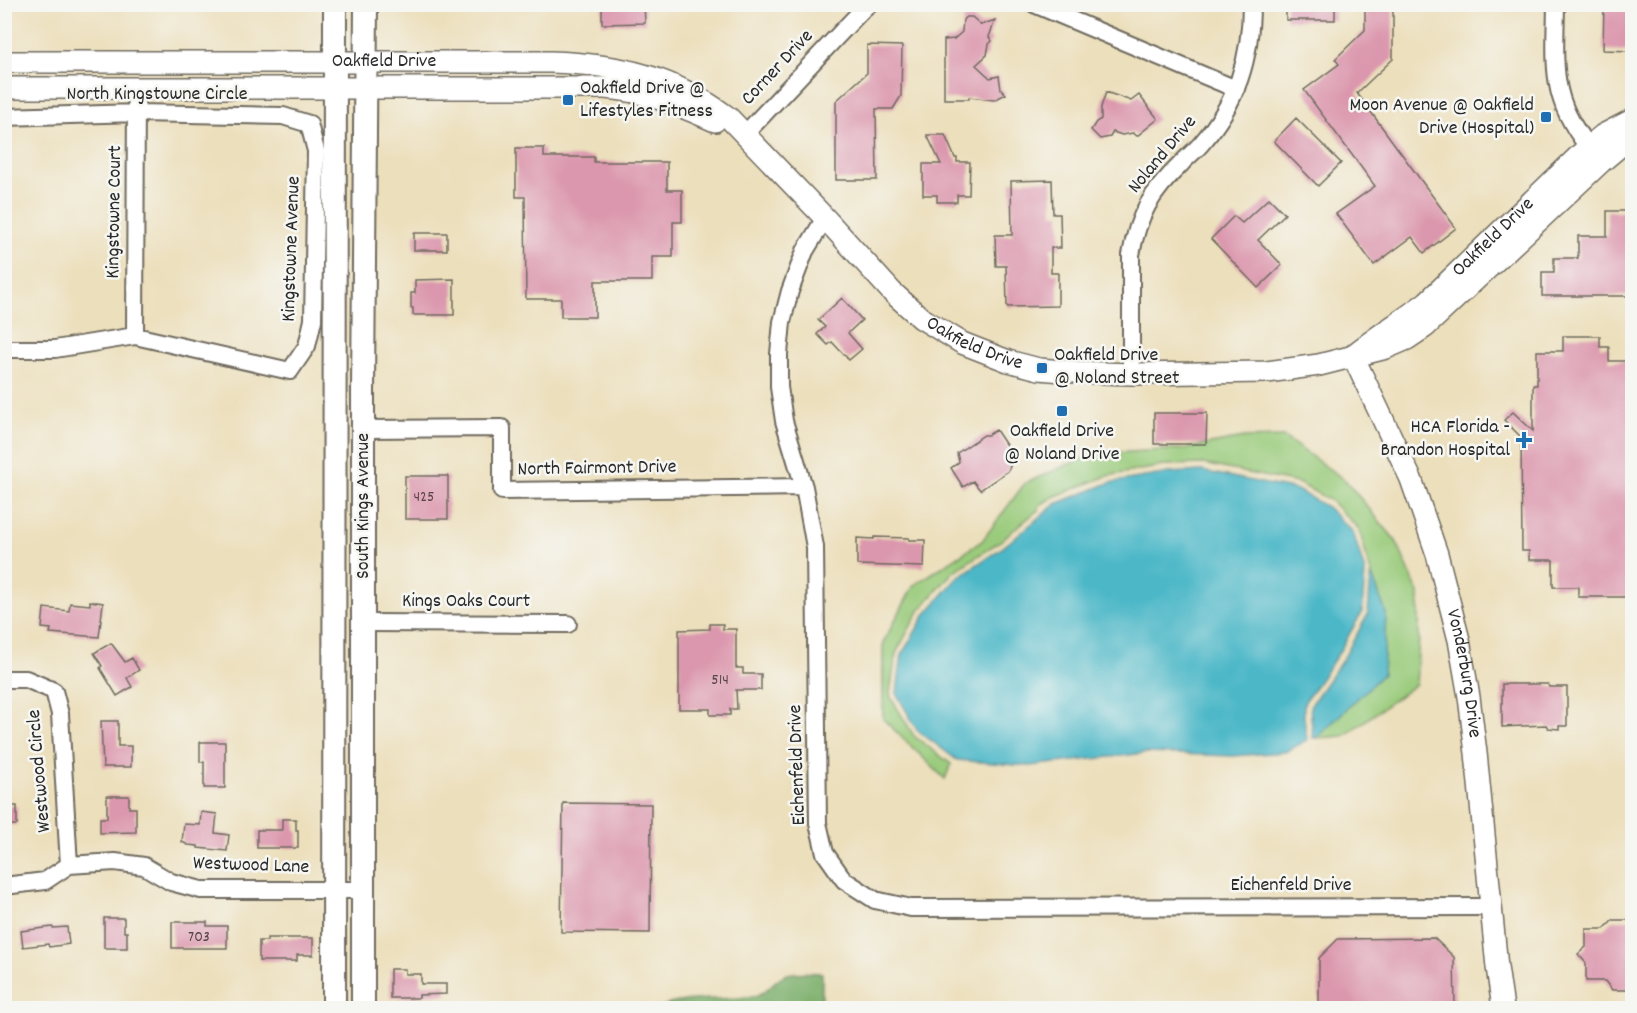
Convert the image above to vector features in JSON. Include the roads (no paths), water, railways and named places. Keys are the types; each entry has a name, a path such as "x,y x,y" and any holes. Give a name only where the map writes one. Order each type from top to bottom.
{"main road":[{"name":"South Kings Avenue","path":"334,1008 335,4"},
{"name":"South Kings Avenue","path":"363,1008 363,390 366,4"},
{"path":"334,196 346,302 346,362 351,378 363,390"}],"street":[{"name":"Corner Drive","path":"744,135 869,4"},
{"path":"1034,4 1236,89"},
{"name":"Noland Drive","path":"1131,374 1131,255 1134,236 1148,202 1159,187 1201,144 1221,117 1236,89 1245,65 1251,27 1251,4"},
{"path":"1556,4 1556,67 1561,100 1575,130 1594,154"},
{"name":"Oakfield Drive","path":"4,62 558,62 610,66 642,74 690,94 721,112 825,218 892,292 921,318 962,343 1008,362 1039,369 1131,374 1267,372 1318,365 1386,348 1407,339 1425,327 1505,240 1594,154 1632,136"},
{"name":"Oakfield Drive","path":"4,88 623,89 674,103 744,135"},
{"name":"Kingstowne Court","path":"135,336 136,88"},
{"name":"North Kingstowne Circle","path":"4,117 137,113 283,116 309,124"},
{"name":"Oakfield Drive","path":"1594,154 1603,135 1632,120"},
{"name":"Kingstowne Avenue","path":"135,336 290,371 307,346 314,320 316,151 309,124"},
{"name":"Eichenfeld Drive","path":"825,218 805,251 790,291 779,354 779,387 784,421 804,487 815,547 818,823 825,853 844,880 875,900 911,908 1491,907"},
{"path":"4,349 55,349 135,336"},
{"name":"Vonderburg Drive","path":"1353,356 1411,479 1450,598 1470,708 1503,1008"},
{"name":"North Fairmont Drive","path":"364,429 502,428 502,491 804,487"},
{"name":"Kings Oaks Court","path":"364,622 568,624"},
{"name":"Westwood Circle","path":"4,679 26,679 54,691 60,714 69,865"},
{"name":"Westwood Lane","path":"4,886 45,881 69,865 115,862 144,866 171,882 201,890 363,890"}],"water":[{"path":"1202,471 1297,490 1327,507 1353,532 1365,572 1362,612 1338,654 1304,703 1307,740 1285,752 1233,756 1146,753 1029,766 957,760 917,730 897,694 902,654 925,615 958,577 1002,548 1056,504 1109,483 1169,473"},
{"path":"1371,573 1386,613 1383,674 1316,738 1313,738 1310,706 1343,659 1368,614"}],"place":[{"name":"Oakfield Drive @ Lifestyles Fitness","path":"568,100"},
{"name":"Moon Avenue @ Oakfield Drive (Hospital)","path":"1546,117"},
{"name":"Oakfield Drive @ Noland Street","path":"1042,368"},
{"name":"Oakfield Drive @ Noland Drive","path":"1062,411"},
{"name":"HCA Florida - Brandon Hospital","path":"1524,440"}]}
